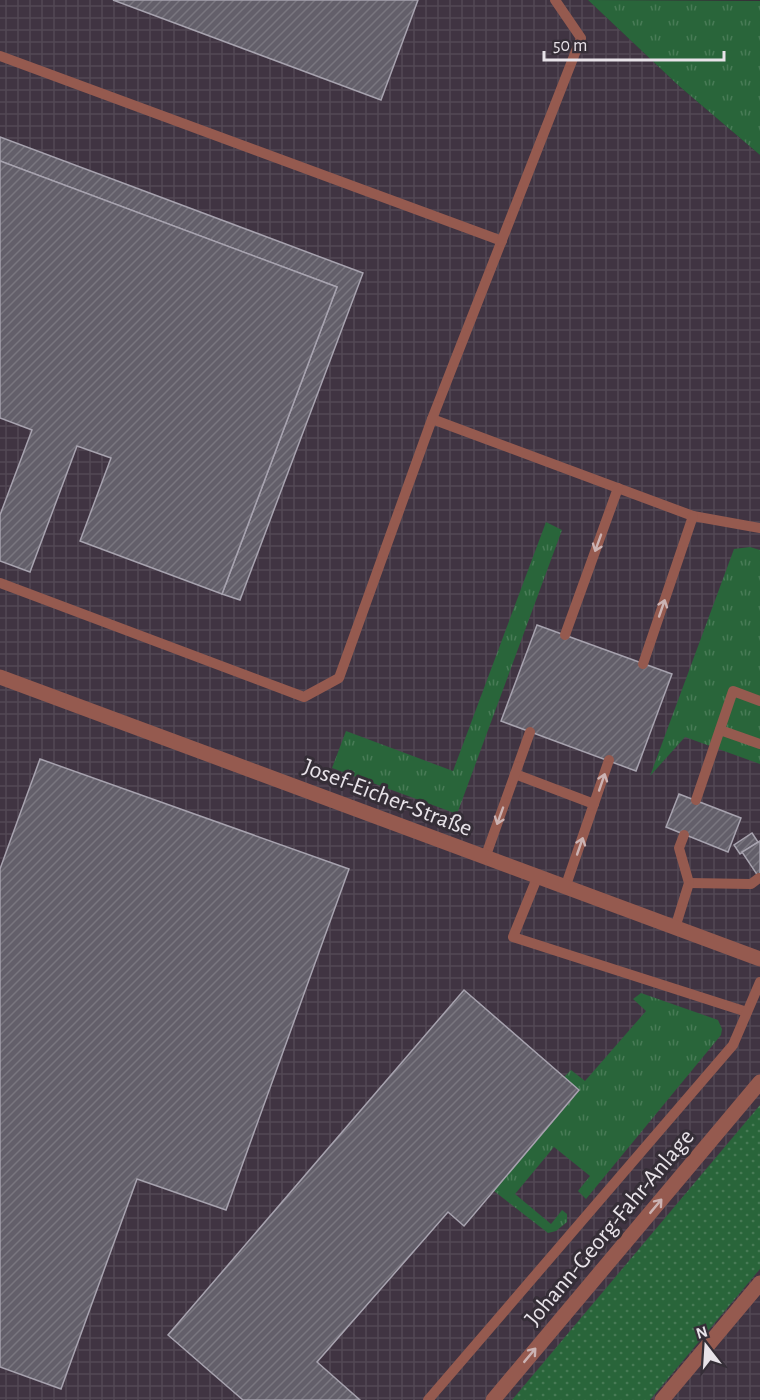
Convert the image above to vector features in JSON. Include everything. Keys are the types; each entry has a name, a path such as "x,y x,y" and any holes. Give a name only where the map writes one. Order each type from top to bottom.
{"street":[{"name":"Josef-Eicher-Straße","path":"0,676 537,878 760,958"},
{"name":"Johann-Georg-Fahr-Anlage","path":"493,1400 760,1082"},
{"path":"662,1400 760,1283"}],"lane":[{"path":"0,584 304,697 339,678 432,419 581,38 555,0"},
{"path":"0,56 502,241"},
{"path":"432,419 693,516 760,528"},
{"path":"565,635 618,488"},
{"path":"643,663 693,516"},
{"path":"696,800 733,691 760,700"},
{"path":"720,730 760,744"},
{"path":"485,858 530,732"},
{"path":"565,888 609,760"},
{"path":"515,774 594,804"},
{"path":"675,928 690,883 679,848 684,835"},
{"path":"537,878 513,937 747,1012"},
{"path":"690,883 751,884 759,878"},
{"path":"428,1400 733,1045 760,982"}],"shaded area":[{"path":"0,0 588,0 679,86 760,155 760,1400 0,1400"}],"green space":[{"path":"588,0 760,1 760,155 679,86"},
{"path":"546,522 562,530 457,814 332,768 346,731 453,771"},
{"path":"750,547 760,550 760,764 685,737 650,776 734,549"},
{"path":"641,993 718,1020 722,1029 721,1035 586,1199 578,1191 590,1176 554,1147 515,1194 551,1224 562,1210 567,1214 567,1222 556,1231 548,1233 494,1191 579,1091 564,1077 571,1070 585,1081 646,1011 633,999"},
{"path":"760,1105 760,1269 650,1400 512,1400"}],"building":[{"path":"113,0 418,0 381,100"},
{"path":"0,137 363,273 240,600 222,594 337,287 0,161"},
{"path":"0,161 337,287 222,594 80,541 111,458 77,446 30,572 0,561 0,515 32,430 0,418"},
{"path":"537,625 672,674 636,771 501,721"},
{"path":"40,759 349,869 226,1210 137,1179 61,1389 0,1367 0,869"},
{"path":"679,794 741,818 728,852 666,827"},
{"path":"752,833 758,842 740,854 734,845"},
{"path":"760,841 760,879 742,852"},
{"path":"464,990 579,1090 464,1226 448,1212 317,1362 360,1400 243,1400 168,1335"}]}
